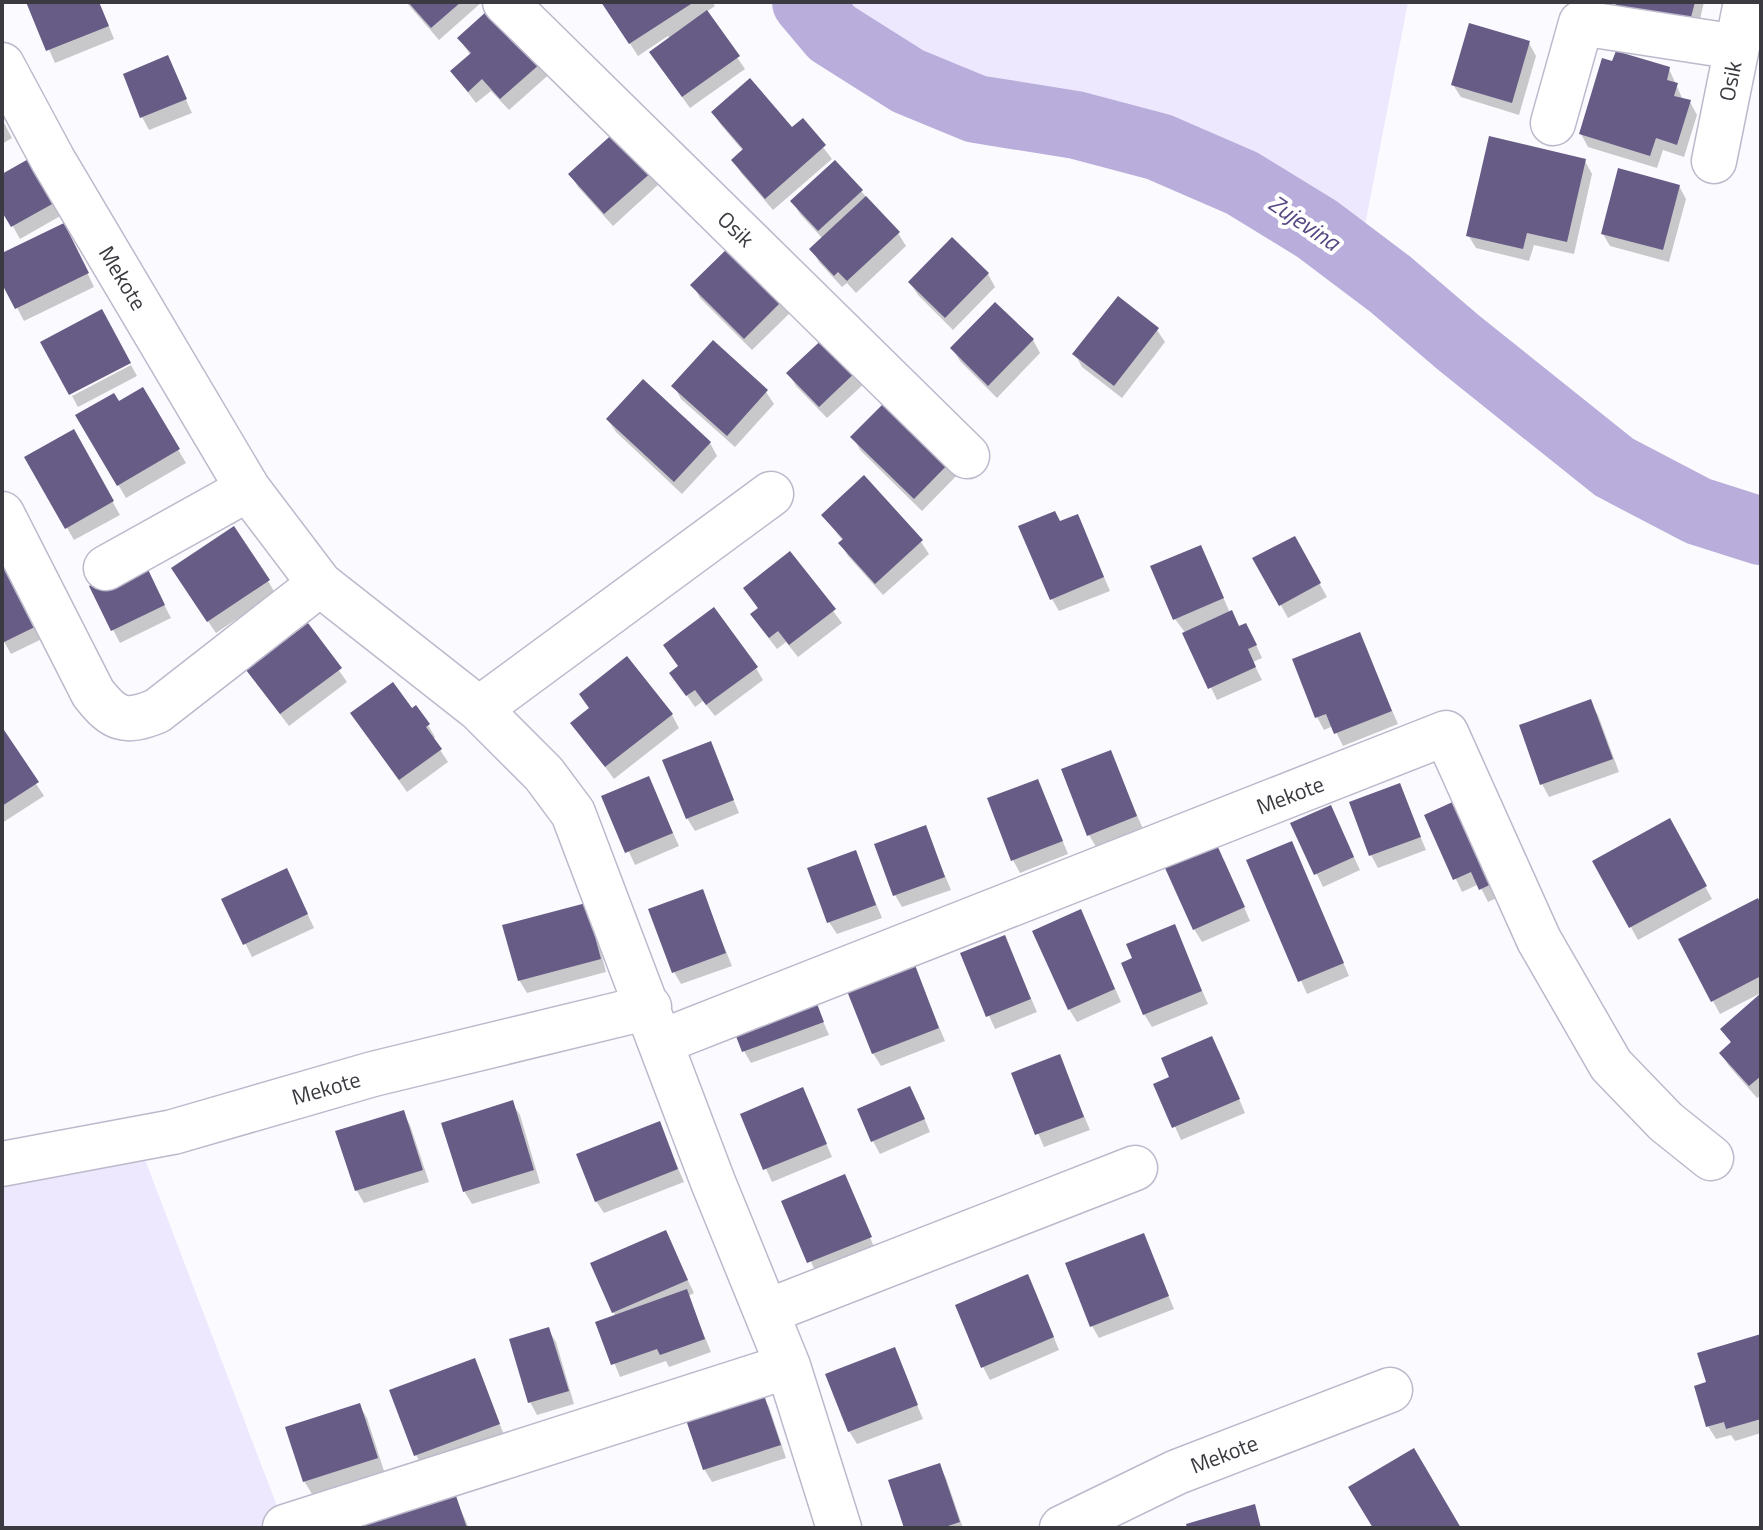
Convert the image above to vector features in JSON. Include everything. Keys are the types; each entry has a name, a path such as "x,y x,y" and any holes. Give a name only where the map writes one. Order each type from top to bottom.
{"street":[{"name":"Osik","path":"505,2 967,456"},
{"name":"Osik","path":"1714,161 1746,2"},
{"path":"1553,123 1581,23 1737,47"},
{"name":"Mekote","path":"2,65 53,160 248,489 320,584 479,709 544,774 573,813 713,1182 788,1366 839,1528"},
{"path":"106,568 248,489"},
{"path":"479,709 771,494"},
{"path":"2,514 93,693 117,718 138,719 157,711 320,584"},
{"name":"Mekote","path":"2,1164 173,1132 373,1074 655,1024 1446,733 1539,940 1611,1065 1666,1122 1711,1158"},
{"path":"766,1312 1135,1168"},
{"path":"285,1527 788,1366"},
{"name":"Mekote","path":"1062,1528 1177,1472 1390,1390"}],"shaded area":[{"path":"789,2 1408,2 1356,272 1218,178 1115,142 1014,131 938,110 856,68 803,23"},
{"path":"144,1157 285,1527 2,1528 2,1169"}],"building":[{"path":"26,2 99,2 109,26 46,51"},
{"path":"408,2 461,2 431,28"},
{"path":"497,2 549,56 500,99 482,79 468,92 450,71 471,53 457,38"},
{"path":"601,2 694,2 629,44"},
{"path":"1616,2 1695,2 1689,25 1615,7"},
{"path":"707,10 740,56 682,97 649,52"},
{"path":"1469,23 1530,41 1512,103 1451,85"},
{"path":"1616,51 1670,67 1667,80 1678,83 1674,96 1691,100 1677,145 1656,138 1650,156 1579,134 1602,58 1612,61"},
{"path":"168,55 187,99 140,118 123,74"},
{"path":"750,78 792,127 803,118 826,145 765,199 731,160 743,149 711,112"},
{"path":"617,130 653,171 604,214 568,174"},
{"path":"1489,136 1586,159 1567,242 1527,233 1523,249 1466,236"},
{"path":"39,153 63,198 11,227 2,212 2,174"},
{"path":"835,160 863,190 818,231 790,201"},
{"path":"1618,168 1680,185 1663,250 1601,234"},
{"path":"866,196 900,232 847,281 838,272 834,276 809,249"},
{"path":"64,223 89,273 15,309 2,284 2,253"},
{"path":"952,237 989,273 945,318 908,282"},
{"path":"733,243 786,297 744,339 690,285"},
{"path":"1118,296 1159,328 1114,386 1072,354"},
{"path":"995,302 1034,339 988,386 950,348"},
{"path":"102,309 131,363 69,395 40,342"},
{"path":"828,334 860,368 819,407 786,373"},
{"path":"713,340 768,390 727,436 671,386"},
{"path":"643,379 711,442 674,482 606,419"},
{"path":"143,387 180,449 117,486 75,415 114,393 119,401"},
{"path":"894,393 957,455 914,499 850,437"},
{"path":"74,429 114,501 65,529 24,457"},
{"path":"864,475 923,540 875,584 838,543 843,539 821,515"},
{"path":"1055,511 1060,521 1078,514 1104,577 1050,600 1018,526"},
{"path":"234,526 270,580 207,622 171,568"},
{"path":"1295,536 1321,583 1279,606 1252,558"},
{"path":"2,545 45,622 2,643"},
{"path":"1201,545 1224,598 1173,620 1150,566"},
{"path":"790,551 836,609 789,645 778,631 769,638 750,614 758,608 743,588"},
{"path":"143,559 165,605 111,631 89,586"},
{"path":"714,607 758,667 706,705 695,690 686,696 669,673 678,666 663,645"},
{"path":"1232,610 1239,626 1246,623 1257,645 1248,649 1256,667 1208,689 1182,633"},
{"path":"308,623 342,668 280,714 246,670"},
{"path":"1360,632 1392,711 1334,734 1326,714 1315,718 1292,659"},
{"path":"627,656 673,714 605,767 570,723 589,708 579,694"},
{"path":"393,682 412,708 416,705 430,724 426,727 442,749 399,780 350,713"},
{"path":"1591,699 1613,759 1540,785 1519,725"},
{"path":"2,727 39,782 2,806"},
{"path":"711,741 734,800 686,819 662,760"},
{"path":"1111,750 1137,816 1087,836 1061,769"},
{"path":"649,776 673,833 625,853 601,796"},
{"path":"1038,779 1063,841 1011,861 987,798"},
{"path":"1400,783 1421,837 1369,856 1349,802"},
{"path":"1468,795 1506,877 1479,890 1471,872 1453,880 1424,815"},
{"path":"1331,805 1354,857 1314,875 1290,823"},
{"path":"1670,818 1707,886 1629,928 1592,861"},
{"path":"926,825 945,877 893,896 874,844"},
{"path":"1292,841 1344,963 1298,982 1246,860"},
{"path":"1217,845 1245,907 1193,930 1165,868"},
{"path":"856,850 876,905 827,923 807,868"},
{"path":"287,868 308,914 243,945 221,899"},
{"path":"703,889 726,953 672,973 648,909"},
{"path":"1758,898 1761,905 1761,976 1711,1002 1678,939"},
{"path":"586,903 601,959 518,981 502,925"},
{"path":"1081,909 1115,989 1068,1010 1032,931"},
{"path":"1175,924 1202,991 1143,1015 1121,963 1132,958 1126,944"},
{"path":"1005,935 1031,999 986,1017 960,953"},
{"path":"915,965 939,1028 872,1054 847,991"},
{"path":"813,993 824,1022 742,1052 731,1023"},
{"path":"1761,993 1761,1076 1749,1086 1719,1053 1731,1042 1720,1029"},
{"path":"1212,1036 1240,1099 1172,1128 1153,1084 1169,1077 1161,1058"},
{"path":"1060,1054 1084,1117 1035,1135 1011,1073"},
{"path":"910,1086 925,1119 871,1142 857,1109"},
{"path":"803,1087 827,1144 763,1170 740,1114"},
{"path":"513,1100 534,1170 463,1192 441,1123"},
{"path":"404,1110 423,1170 355,1191 335,1131"},
{"path":"660,1121 678,1169 595,1202 576,1154"},
{"path":"845,1174 872,1237 807,1263 781,1201"},
{"path":"666,1230 688,1280 612,1313 590,1263"},
{"path":"1144,1233 1169,1296 1090,1327 1065,1263"},
{"path":"1028,1274 1054,1337 981,1368 955,1305"},
{"path":"687,1289 705,1339 660,1355 657,1349 611,1365 595,1322"},
{"path":"549,1327 569,1391 528,1403 509,1339"},
{"path":"1761,1334 1761,1419 1726,1429 1724,1422 1706,1427 1694,1386 1706,1382 1697,1353"},
{"path":"895,1347 918,1405 848,1432 825,1374"},
{"path":"475,1358 500,1424 414,1456 389,1390"},
{"path":"763,1392 781,1445 703,1470 685,1417"},
{"path":"360,1403 378,1458 303,1482 285,1427"},
{"path":"1414,1448 1461,1528 1373,1528 1348,1487"},
{"path":"940,1463 960,1522 942,1528 904,1528 888,1480"},
{"path":"455,1493 467,1528 355,1528"},
{"path":"1255,1504 1261,1528 1187,1528 1186,1524"}],"waterway":[{"name":"Zujevina","path":"806,2 832,33 908,81 976,109 1076,125 1159,147 1242,183 1317,229 1390,284 1614,467 1698,511 1761,531"}]}
